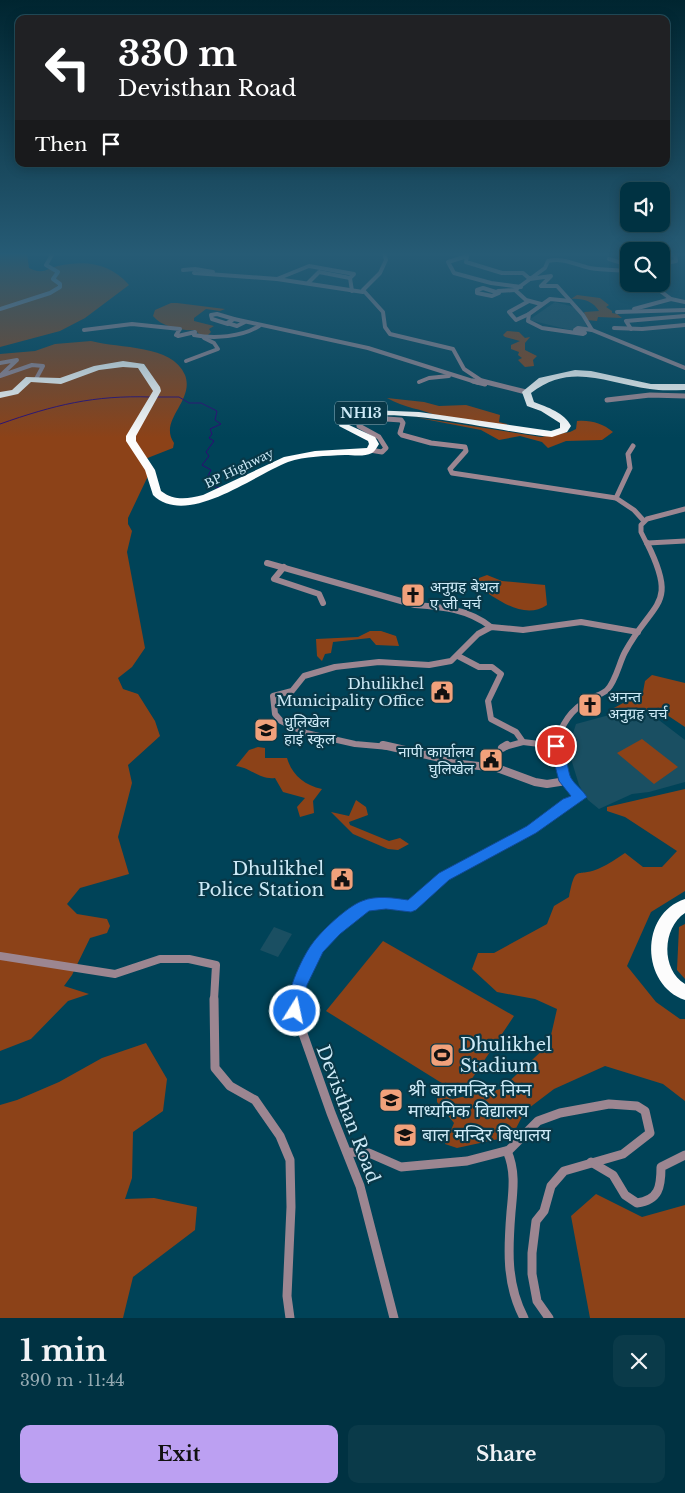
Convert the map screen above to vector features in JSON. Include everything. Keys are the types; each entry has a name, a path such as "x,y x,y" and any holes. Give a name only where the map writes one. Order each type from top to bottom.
{"highway":[{"name":"BP Highway","path":"36,379 61,381 93,369 116,365 134,364 144,368 157,391 131,436 131,441 150,471 156,491 173,501 191,501 212,496 269,466 290,459 323,453 364,452 370,450"},
{"path":"526,392 542,380 575,374 600,376 652,387 685,388"},
{"path":"0,395 15,392 25,381 36,379"},
{"name":"NH13","path":"370,450 374,444 372,439 346,428 345,420 359,414 381,413 419,415 538,433 552,434 564,430 566,426 564,421 544,409 530,404 526,392"},
{"path":"685,905 668,921 659,943 660,961 664,975 672,986 685,993"}],"street":[{"path":"215,315 211,316 212,319 228,324 236,326 245,322"},
{"path":"218,315 259,326 368,348 454,376 504,389 526,392"},
{"path":"386,315 388,321 385,327 390,334 453,349 458,353 465,370 485,384"},
{"path":"511,315 513,318 522,319 527,315"},
{"path":"528,315 528,321 542,328 583,334 585,333 575,330 578,328 592,330 685,368"},
{"path":"580,315 592,330"},
{"path":"631,329 626,321 685,316"},
{"path":"228,324 234,320"},
{"path":"84,330 141,323 159,324 180,329 176,335 178,336 192,331 195,332 194,335 214,343 218,349 186,361"},
{"path":"614,328 631,329 685,325"},
{"path":"203,337 248,333 259,326"},
{"path":"0,363 16,360 0,376 8,375 20,368 37,364 43,366 42,372 36,379"},
{"path":"419,382 430,378 454,376"},
{"path":"608,400 650,395 685,396"},
{"path":"370,450 382,452 386,448 385,443 379,437 359,426 358,422 367,418 394,419 403,423 400,430 402,435 431,443 465,447 466,451 450,468 452,473 616,498 634,510 644,521"},
{"path":"616,498 630,468 628,454 633,446"},
{"path":"502,748 510,744 523,742 556,746 561,729 572,712 607,690 617,667 638,632 657,607 663,588 660,569 640,529 644,521 685,509"},
{"path":"648,543 685,542"},
{"path":"267,563 414,605 439,606 460,611 477,618 490,627 523,630 581,622 638,632"},
{"path":"284,567 274,579 319,594 323,603"},
{"path":"490,627 478,634 452,661 436,665 356,663 316,671 304,676 292,691 273,696 275,714 280,721 306,733 355,744 377,744 436,757 452,763 497,768 541,783 566,781"},
{"path":"458,656 479,667 492,667 502,674 489,692 489,714 491,719 516,732 523,742"},
{"name":"Devisthan Road","path":"394,1318 360,1186 302,1036 295,1011 299,985 318,948 335,930 365,905 386,903 411,906 444,876 532,830 568,802 580,797 566,781 556,746"},
{"path":"0,956 115,974 125,973 159,959 205,962 216,965 217,981 212,1021 215,1068 230,1086 255,1100 280,1136 290,1160 291,1206 287,1287 290,1318"},
{"path":"347,1152 369,1152 388,1163 401,1166 491,1156 507,1151 536,1122 550,1114 615,1103 635,1105 644,1111 650,1124 650,1133 623,1154 564,1171 551,1186 544,1211 536,1221 532,1274 538,1301 549,1318"},
{"path":"507,1151 514,1170 508,1253 510,1276 519,1310 524,1318"},
{"path":"591,1162 606,1173 613,1175 621,1185 625,1195 636,1203 644,1202 656,1196 661,1184 661,1167 685,1155"}],"shaded area":[{"path":"0,315 90,315 60,331 0,347"},
{"path":"199,315 194,318 194,321 214,326 209,329 211,332 208,335 200,335 195,330 184,330 167,326 153,316"},
{"path":"537,315 581,315 588,329 583,333 529,320"},
{"path":"585,315 618,315 622,318 598,317 597,321 587,320"},
{"path":"507,331 519,332 525,338 530,337 525,343 525,350 537,356 533,360 534,366 525,367 518,360 522,358 518,355 519,352 511,349 511,345 520,341 505,337 503,335"},
{"path":"91,341 144,349 169,358 178,365 185,375 187,384 182,402 170,426 170,435 174,443 173,448 145,459 133,436 154,401 158,386 144,364 118,363 96,367 97,369 124,366 140,367 154,392 128,436 128,442 146,469 148,476 128,518 128,524 132,531 127,552 145,648 132,667 118,678 123,689 138,694 155,721 160,736 128,765 132,783 118,837 129,874 80,888 67,904 77,914 107,919 110,926 107,933 90,938 72,975 64,986 89,994 68,1001 31,1039 0,1051 0,354 35,351 55,344"},
{"path":"387,398 424,402 439,406 466,405 500,415 499,422 507,424 507,426 438,416"},
{"path":"414,417 541,437 570,432 576,429 577,421 596,423 605,426 613,432 602,440 566,441 548,448 542,442 520,436 499,440 481,430"},
{"path":"487,575 502,581 545,585 547,605 529,611 502,602 477,586 479,578"},
{"path":"370,631 381,631 396,636 399,646 376,645 370,638 333,642 331,653 325,654 322,661 317,656 316,639 358,637"},
{"path":"652,675 685,683 685,727 661,711 614,708 643,692 645,681"},
{"path":"624,711 651,714 685,740 685,782 649,792 632,794 599,809 588,800 579,785 568,749 576,724"},
{"path":"642,739 678,767 654,784 617,753"},
{"path":"258,747 265,748 265,758 287,758 292,769 304,782 322,789 313,801 314,813 300,817 297,807 305,798 283,792 275,778 260,776 236,766 249,750"},
{"path":"685,789 685,891 651,912 627,966 656,1002 680,1019 685,1019 685,1101 663,1084 605,1066 554,1089 525,1111 512,1136 457,1148 445,1144 454,1123 437,1102 437,1089 452,1099 501,1089 549,1044 557,1009 535,999 497,992 472,969 478,953 494,953 547,924 554,906 569,897 573,879 578,874 600,868 625,853 643,867 662,867 677,851 625,817 607,811 607,807"},
{"path":"356,800 366,807 368,815 349,822 350,825 389,841 400,838 409,844 398,850 388,849 353,834 331,812 349,816"},
{"path":"685,924 685,979 677,970 679,927"},
{"path":"274,927 292,934 278,957 260,950"},
{"name":"Dhulikhel Stadium","path":"383,941 514,1016 461,1095 326,1011"},
{"path":"146,1043 167,1079 163,1111 133,1132 132,1178 125,1199 154,1198 197,1207 195,1230 133,1277 123,1318 0,1318 0,1105 17,1100 59,1082 102,1058"},
{"path":"596,1194 642,1217 685,1205 685,1318 590,1318 571,1216"}],"waterway":[{"path":"0,424 38,411 74,403 111,398 151,397"},
{"path":"155,397 179,397 189,403 201,403 217,411 215,420 221,424 210,429 212,434 209,438 214,441 206,452 209,456 202,465 211,470 206,480 212,486 220,488"}],"place":[{"name":"अनुग्रह बेथल ए जी चर्च","path":"413,595"},
{"name":"Dhulikhel Municipality Office","path":"442,692"},
{"name":"अनन्त अनुग्रह चर्च","path":"590,705"},
{"name":"धुलिखेल हाई स्कूल","path":"266,730"},
{"name":"नापी कार्यालय घुलिखेल","path":"491,760"},
{"name":"Dhulikhel Police Station","path":"342,879"},
{"name":"Dhulikhel Stadium","path":"442,1055"},
{"name":"श्री बालमन्दिर निम्न माध्यमिक विद्यालय","path":"391,1100"},
{"name":"बाल मन्दिर बिधालय","path":"405,1135"}],"route":[{"path":"295,1011 299,985 318,948 335,930 365,905 386,903 400,907 411,906 444,876 532,830 568,802 580,797 567,784 558,759 556,746"}]}
